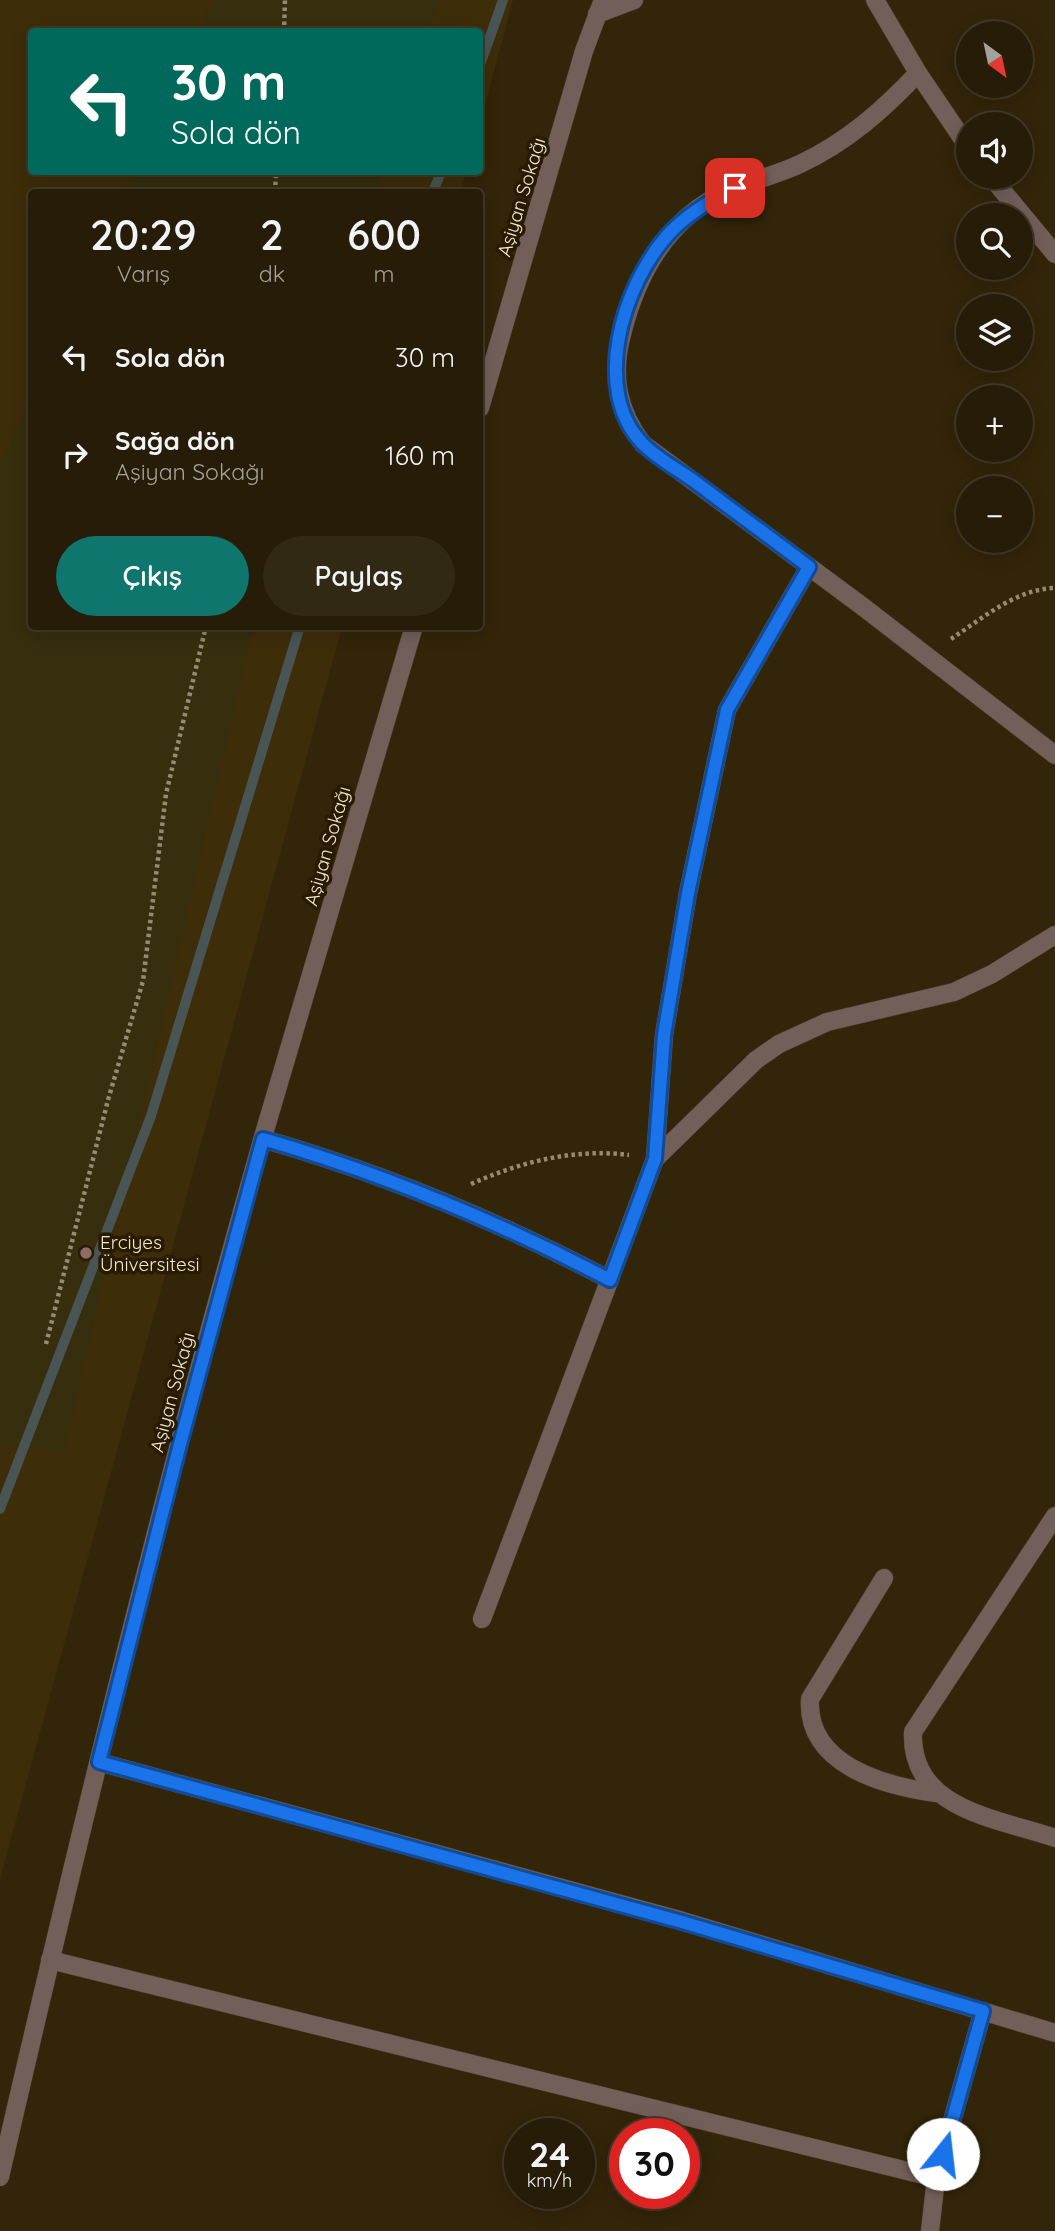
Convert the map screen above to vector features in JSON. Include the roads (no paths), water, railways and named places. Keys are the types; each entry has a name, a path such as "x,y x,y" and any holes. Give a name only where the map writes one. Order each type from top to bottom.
{"street":[{"path":"600,7 634,0"},
{"path":"875,0 918,73 956,128"},
{"name":"Aşiyan Sokağı","path":"483,398 600,7"},
{"path":"918,73 863,126 832,147 790,169 735,188 708,202 666,237 637,282 620,341 616,372 621,409 643,444 925,654 1055,755"},
{"path":"1001,189 1055,254"},
{"path":"482,1619 655,1159 664,1035 688,893 727,710 809,567"},
{"name":"Aşiyan Sokağı","path":"0,2177 50,1960 180,1444 263,1139 413,630"},
{"path":"655,1159 756,1060 791,1038 827,1022 954,992 1004,967 1055,935"},
{"path":"263,1139 372,1172 442,1199 528,1237 610,1280"},
{"path":"936,1793 924,1779 916,1763 913,1732 1055,1516"},
{"path":"884,1578 810,1699 811,1719 820,1738 843,1763 881,1782 936,1793 958,1805 1055,1838"},
{"path":"99,1762 682,1922 1055,2033"},
{"path":"50,1960 936,2178"},
{"path":"930,2231 936,2178 983,2011"}],"waterway":[{"path":"483,57 503,0"},
{"path":"434,189 440,175"},
{"path":"0,1509 151,1116 299,630"}],"place":[{"name":"Erciyes Üniversitesi","path":"86,1253"}]}
